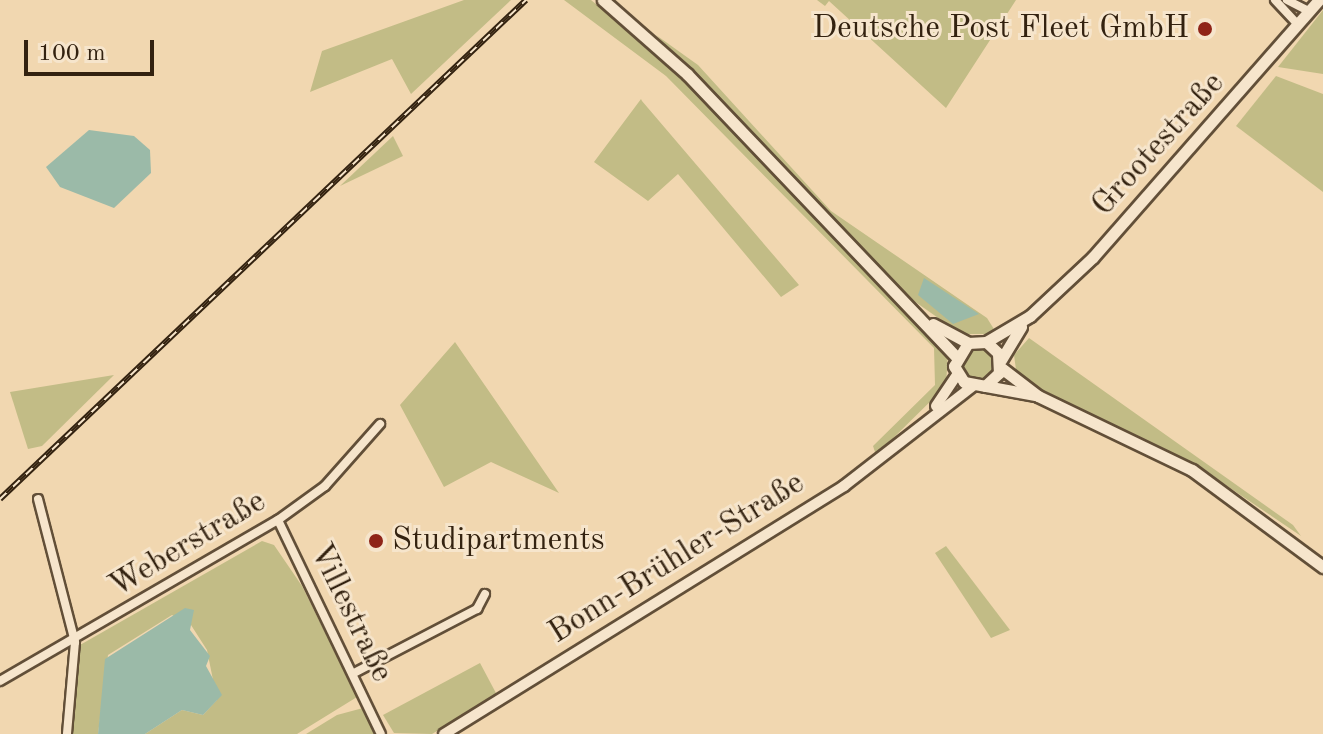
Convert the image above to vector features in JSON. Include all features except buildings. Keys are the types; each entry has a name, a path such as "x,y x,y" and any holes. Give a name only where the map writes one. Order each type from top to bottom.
{"main road":[{"path":"603,0 687,74 927,321 956,356 957,375 979,386 1038,396"},
{"name":"Grootestraße","path":"1000,364 1030,316 1148,200 1319,0"},
{"name":"Grootestraße","path":"986,342 1030,316"},
{"path":"927,321 968,343 986,342 1000,364 1038,396 1192,470 1323,567"},
{"path":"956,356 968,343"},
{"path":"979,386 1000,364"}],"street":[{"path":"1275,0 1298,25"},
{"path":"1287,0 1309,11"},
{"name":"Bonn-Brühler-Straße","path":"928,417 957,375"},
{"name":"Bonn-Brühler-Straße","path":"444,734 844,486 928,417 979,386"},
{"name":"Weberstraße","path":"0,681 75,642 278,520 325,486 380,424"},
{"path":"38,499 75,642 67,734"},
{"name":"Villestraße","path":"278,520 382,732"},
{"path":"354,673 477,609 485,594"}],"shaded area":[{"path":"464,0 511,0 411,94 392,59 310,92 322,51"},
{"path":"564,0 591,0 658,55 948,352 946,386 876,455 873,446 935,385 934,348 666,76"},
{"path":"817,0 1016,0 946,108 829,1 825,6"},
{"path":"1323,10 1323,74 1278,67"},
{"path":"656,35 698,65 831,211 987,318 997,334 961,334 914,301"},
{"path":"1276,76 1323,94 1323,192 1236,126"},
{"path":"641,99 799,285 781,297 678,174 648,201 594,162"},
{"path":"89,130 134,136 150,150 151,173 114,208 60,187 46,167"},
{"path":"393,136 403,156 340,186"},
{"path":"924,278 979,314 953,324 918,295"},
{"path":"1029,338 1293,525 1301,536 1205,471 1017,377 1014,355"},
{"path":"455,342 559,493 491,462 444,487 400,405"},
{"path":"978,347 990,352 995,364 990,376 978,381 966,376 961,364 966,352"},
{"path":"114,375 42,446 28,449 10,392"},
{"path":"262,541 274,545 302,586 357,697 297,734 145,734 182,710 203,715 217,700 207,650 191,625 172,615 108,655 98,734 71,734 80,645"},
{"path":"946,546 1010,630 991,638 935,553"},
{"path":"185,608 194,610 190,630 210,656 206,666 222,695 203,715 182,710 145,734 98,734 105,659"},
{"path":"480,663 497,695 432,734 394,733 383,715"},
{"path":"363,708 374,734 306,734 337,715"}],"railway":[{"path":"0,499 526,0"}],"place":[{"name":"Deutsche Post Fleet GmbH","path":"1205,29"},
{"name":"Studipartments","path":"376,541"}]}
